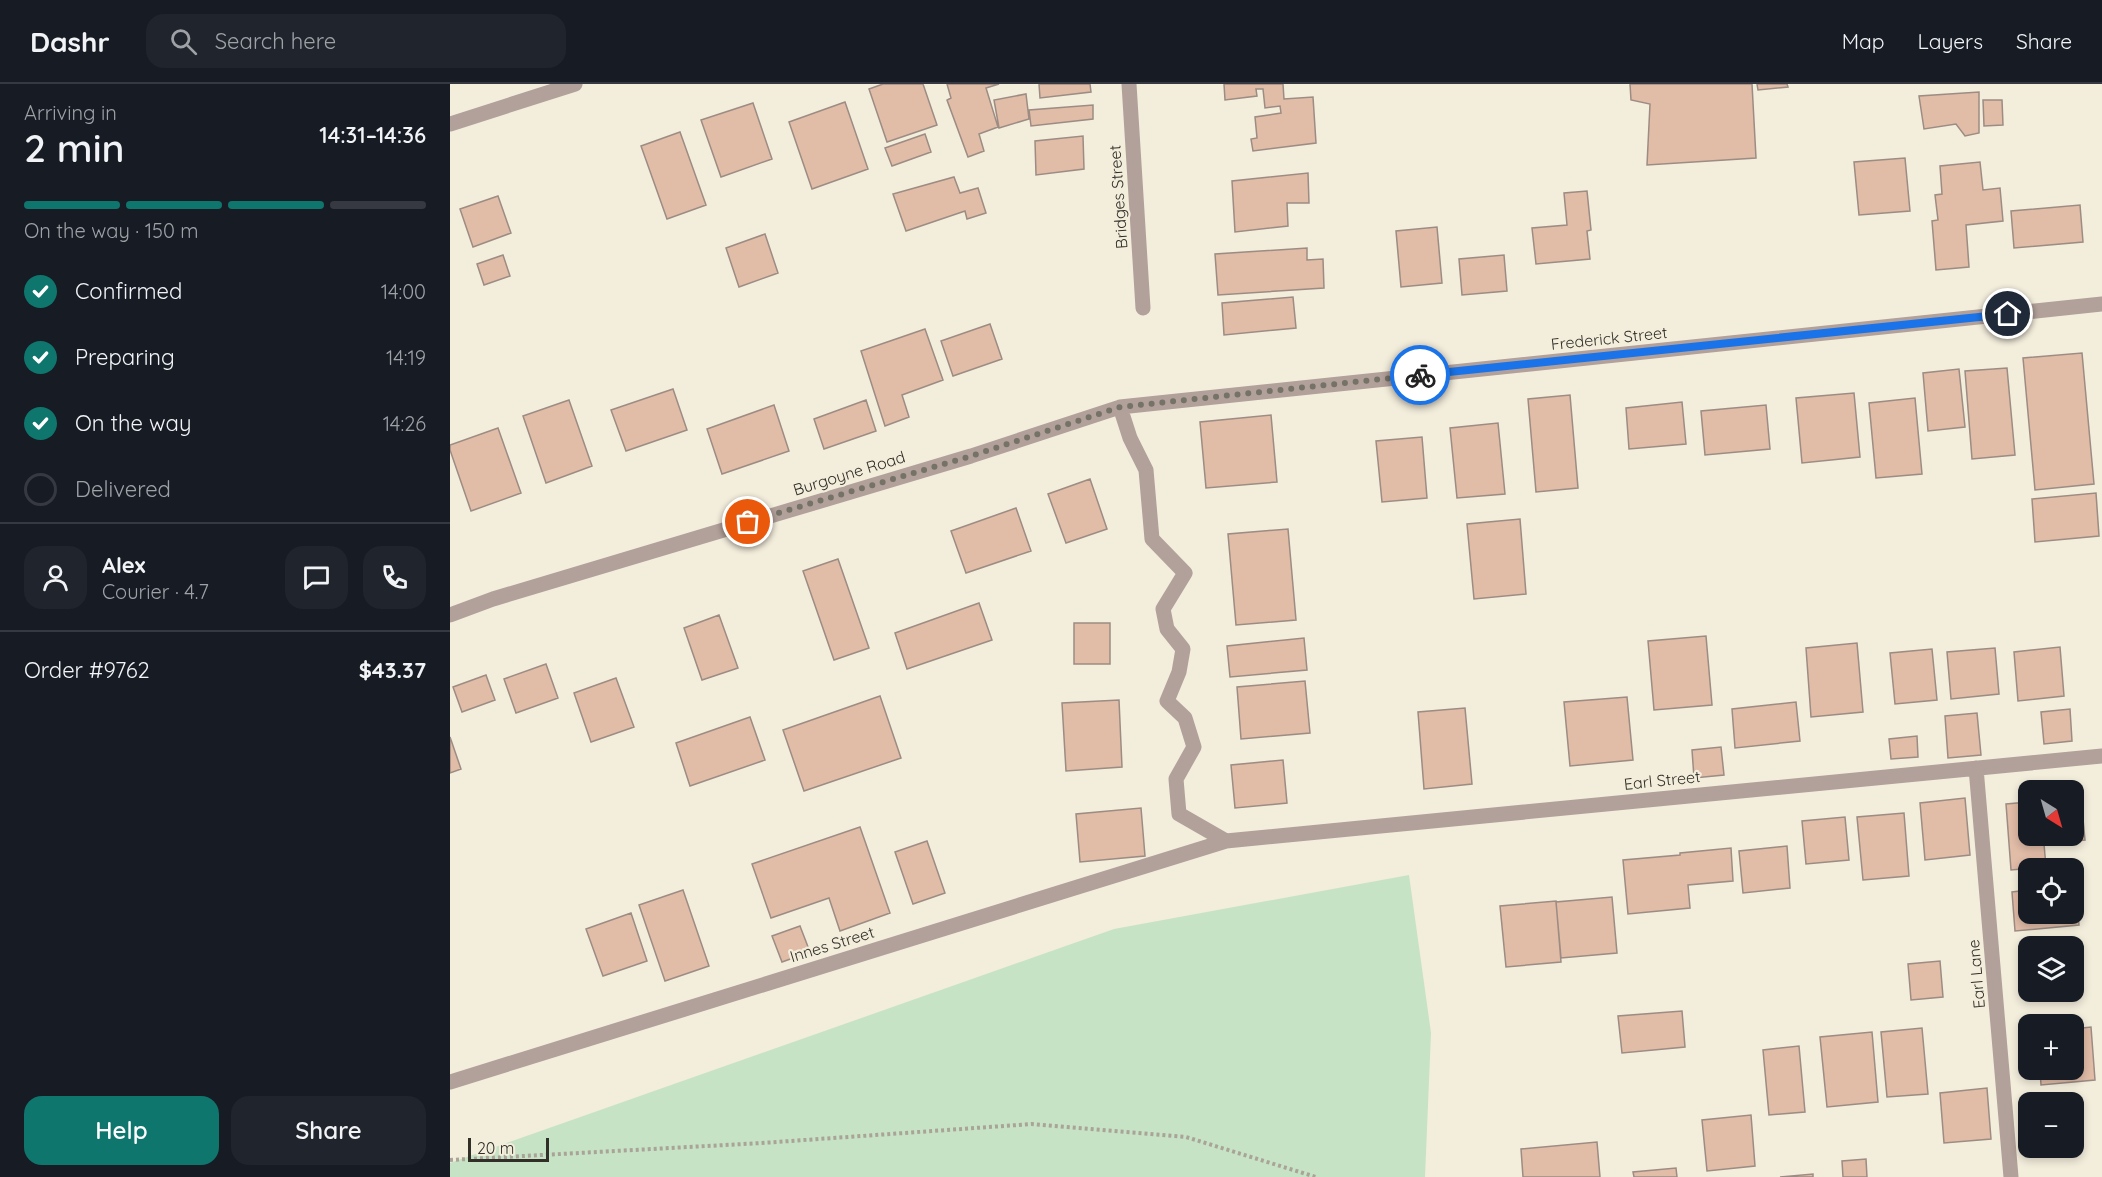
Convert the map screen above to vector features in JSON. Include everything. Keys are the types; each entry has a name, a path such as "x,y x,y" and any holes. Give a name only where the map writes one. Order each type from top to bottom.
{"street":[{"path":"450,124 575,84"},
{"name":"Bridges Street","path":"1129,84 1143,308"},
{"name":"Frederick Street","path":"1120,407 2102,304"},
{"path":"1120,407 1130,438 1146,470 1152,539 1185,573 1163,609 1167,629 1183,649 1179,672 1167,701 1185,718 1194,747 1176,779 1179,814 1226,841"},
{"name":"Burgoyne Road","path":"450,615 493,599 971,456 1120,407"},
{"name":"Earl Street","path":"1226,841 2102,756"},
{"name":"Earl Lane","path":"1976,768 2011,1177"},
{"name":"Innes Street","path":"450,1082 1226,841"}],"path":[{"path":"450,1160 703,1147 1032,1124 1186,1137 1316,1177"}],"green space":[{"path":"1409,875 1431,1033 1425,1177 450,1177 450,1163 1114,929"}],"building":[{"path":"883,84 923,84 937,125 887,142 869,89"},
{"path":"947,84 999,84 986,88 998,127 979,134 984,151 968,157 947,100 951,98"},
{"path":"1039,84 1090,84 1091,92 1040,98"},
{"path":"1224,84 1283,84 1284,99 1313,97 1316,143 1253,151 1251,139 1257,138 1255,117 1281,113 1280,106 1265,108 1263,89 1256,89 1257,96 1225,100"},
{"path":"1630,84 1752,84 1756,158 1647,165 1650,104 1631,100"},
{"path":"1757,84 1787,84 1788,87 1758,90"},
{"path":"1979,92 1979,133 1965,136 1956,124 1924,129 1919,96"},
{"path":"1026,94 1029,119 999,128 994,100"},
{"path":"1983,100 2002,100 2003,125 1984,126"},
{"path":"845,102 868,169 812,189 789,122"},
{"path":"753,103 772,159 721,177 701,120"},
{"path":"1093,105 1093,119 1031,126 1029,110"},
{"path":"680,132 706,205 667,219 641,146"},
{"path":"925,134 931,152 892,166 885,148"},
{"path":"1083,136 1084,169 1036,175 1035,141"},
{"path":"1905,158 1910,211 1859,215 1854,162"},
{"path":"1980,162 1983,190 2000,188 2003,221 1966,225 1969,267 1936,270 1932,221 1938,220 1935,195 1942,194 1940,166"},
{"path":"1308,173 1309,203 1287,203 1288,226 1235,232 1232,181"},
{"path":"954,177 960,193 978,188 986,213 967,219 965,211 906,231 893,194"},
{"path":"1587,191 1591,230 1587,231 1590,259 1536,264 1532,228 1567,225 1564,193"},
{"path":"498,196 511,233 473,247 460,209"},
{"path":"2080,205 2083,242 2014,248 2011,211"},
{"path":"1437,227 1442,283 1401,287 1396,231"},
{"path":"765,234 778,273 739,287 726,248"},
{"path":"1307,248 1307,260 1323,259 1324,288 1218,295 1215,254"},
{"path":"503,255 510,276 484,285 477,264"},
{"path":"1504,255 1507,291 1462,295 1459,259"},
{"path":"1293,297 1296,328 1224,335 1222,303"},
{"path":"990,324 1002,359 953,376 941,341"},
{"path":"925,329 943,380 902,395 909,417 885,426 861,351"},
{"path":"2082,353 2094,484 2035,490 2023,358"},
{"path":"2007,368 2015,455 1972,459 1965,371"},
{"path":"1959,369 1965,427 1928,431 1923,373"},
{"path":"673,389 687,430 626,451 611,410"},
{"path":"1854,393 1860,457 1802,463 1796,398"},
{"path":"1570,395 1578,488 1536,492 1528,399"},
{"path":"1915,398 1922,474 1876,478 1869,403"},
{"path":"569,400 592,466 546,483 523,416"},
{"path":"866,400 876,431 824,449 814,419"},
{"path":"1682,402 1686,444 1629,449 1626,408"},
{"path":"774,405 789,451 722,474 707,429"},
{"path":"1766,405 1770,449 1705,455 1701,411"},
{"path":"1271,415 1277,482 1206,488 1200,422"},
{"path":"1498,423 1505,494 1457,498 1450,428"},
{"path":"498,428 521,493 471,511 450,445"},
{"path":"1422,437 1427,498 1382,502 1376,441"},
{"path":"1090,479 1107,529 1066,543 1048,494"},
{"path":"2096,493 2099,536 2035,542 2032,499"},
{"path":"1016,508 1031,551 966,573 951,531"},
{"path":"1520,519 1526,594 1474,599 1467,524"},
{"path":"1288,529 1296,620 1236,625 1228,534"},
{"path":"838,559 869,648 834,660 803,571"},
{"path":"979,603 992,640 907,669 895,633"},
{"path":"719,615 738,668 702,680 684,628"},
{"path":"1074,623 1110,623 1110,664 1074,664"},
{"path":"1706,636 1712,705 1654,710 1648,641"},
{"path":"1304,638 1307,670 1230,677 1227,646"},
{"path":"1857,643 1863,712 1811,717 1806,648"},
{"path":"2060,647 2064,696 2018,701 2014,652"},
{"path":"1995,648 1999,694 1951,699 1947,652"},
{"path":"1932,649 1937,700 1895,704 1890,653"},
{"path":"546,664 558,698 516,713 504,679"},
{"path":"486,675 495,700 462,712 453,687"},
{"path":"616,678 634,727 591,742 574,693"},
{"path":"1305,681 1310,733 1241,739 1237,687"},
{"path":"880,696 901,758 804,791 783,730"},
{"path":"1627,697 1633,760 1570,766 1564,702"},
{"path":"1119,700 1122,767 1066,771 1062,703"},
{"path":"1796,702 1800,741 1735,748 1732,709"},
{"path":"1465,708 1472,784 1424,789 1418,712"},
{"path":"2070,709 2072,741 2044,744 2041,712"},
{"path":"1977,713 1981,755 1948,758 1945,716"},
{"path":"750,717 765,760 690,786 676,743"},
{"path":"1917,736 1918,757 1891,759 1889,739"},
{"path":"450,737 461,769 450,773"},
{"path":"1721,747 1724,775 1694,778 1692,750"},
{"path":"1283,760 1287,803 1235,808 1231,765"},
{"path":"1965,798 1970,855 1925,860 1920,803"},
{"path":"2018,803 2018,846 2044,846 2045,858 2018,858 2018,869 2011,870 2006,804"},
{"path":"1141,808 1145,856 1080,862 1076,814"},
{"path":"1904,813 1909,876 1863,880 1857,817"},
{"path":"1845,817 1849,860 1806,864 1802,821"},
{"path":"860,827 890,913 840,931 829,898 771,918 752,864"},
{"path":"927,841 945,893 913,904 895,852"},
{"path":"1787,846 1790,888 1743,893 1739,851"},
{"path":"1731,848 1733,881 1688,885 1690,908 1628,914 1623,860"},
{"path":"683,890 709,966 665,981 639,905"},
{"path":"2018,891 2018,924 2079,925 2015,931 2012,892"},
{"path":"1612,897 1617,953 1561,958 1556,902"},
{"path":"1556,901 1561,962 1506,967 1500,906"},
{"path":"631,913 647,961 603,976 586,929"},
{"path":"800,926 810,952 782,962 772,936"},
{"path":"1940,961 1943,997 1911,1000 1908,964"},
{"path":"1682,1011 1685,1047 1622,1053 1618,1016"},
{"path":"2091,1027 2095,1080 2041,1085 2041,1080 2084,1080 2084,1028"},
{"path":"1922,1028 1928,1094 1887,1097 1881,1032"},
{"path":"1872,1032 1878,1102 1827,1107 1820,1037"},
{"path":"1799,1046 1805,1112 1769,1115 1763,1050"},
{"path":"1987,1088 1991,1139 1944,1143 1940,1093"},
{"path":"1751,1115 1755,1166 1707,1171 1702,1120"},
{"path":"1597,1142 1600,1177 1523,1177 1521,1149"},
{"path":"1866,1159 1867,1177 1843,1177 1842,1161"},
{"path":"1676,1168 1677,1177 1634,1177 1633,1172"},
{"path":"1813,1174 1813,1177 1780,1177"}],"way so far":[{"path":"748,522 971,456 1120,407 1420,375"}],"route":[{"path":"1420,375 2008,314"}]}
